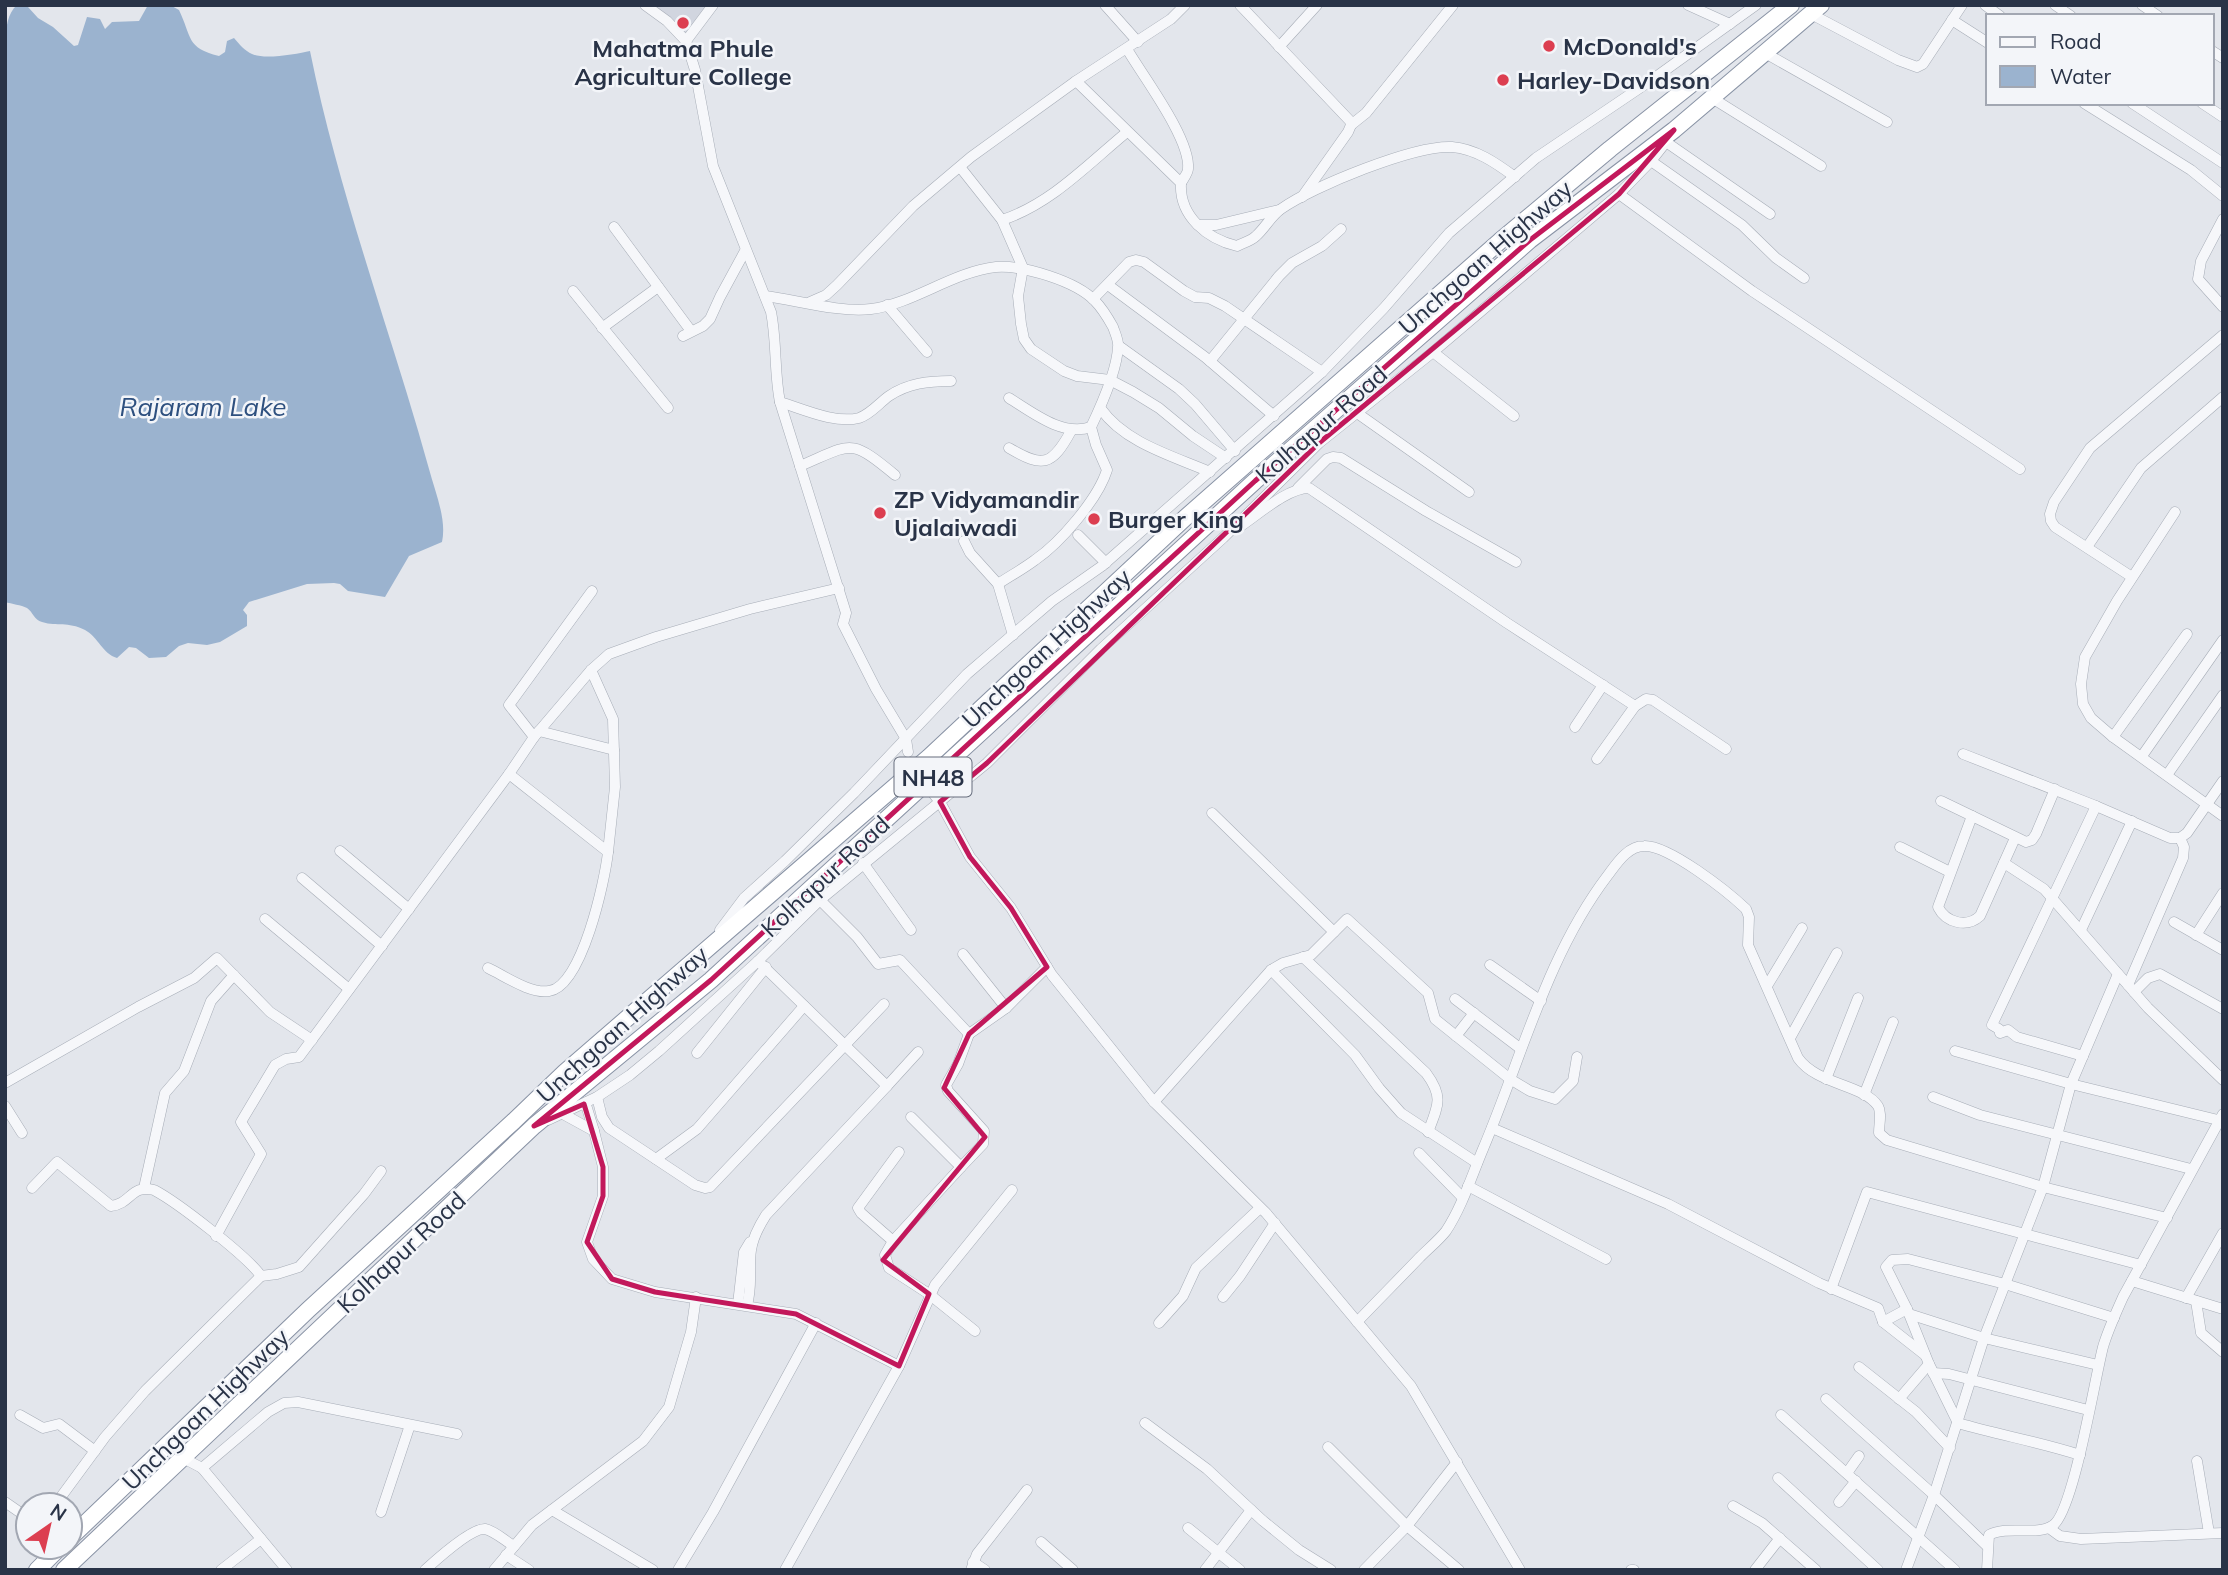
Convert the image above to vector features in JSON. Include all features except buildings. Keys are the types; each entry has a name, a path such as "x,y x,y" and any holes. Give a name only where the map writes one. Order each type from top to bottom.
{"highway":[{"name":"Unchgoan Highway","path":"84,1525 308,1310 565,1072 929,757 1185,518 1500,241 1610,149 1791,5"},
{"name":"Kolhapur Road","path":"64,1570 534,1126 711,980 1255,481 1530,240 1670,136 1816,10"}],"street":[{"path":"645,5 667,21 686,40 695,70 713,166 765,296 775,335 776,380 780,402 839,588 846,613 843,624 876,689 906,739 908,752"},
{"path":"686,40 713,5"},
{"path":"1105,5 1138,42"},
{"path":"810,302 837,285 913,206 994,138 1138,42 1171,19 1185,5"},
{"path":"1240,5 1351,125"},
{"path":"1279,47 1317,5"},
{"path":"1301,197 1351,125 1366,113 1453,5"},
{"path":"1688,5 1730,24"},
{"path":"708,948 744,898 795,851 967,674 1052,601 1106,563 1274,416 1322,372 1384,308 1450,233 1566,137 1756,5"},
{"path":"1816,10 1898,60 1917,66 1923,64 1958,7"},
{"path":"1952,20 1986,42"},
{"path":"1126,49 1176,128 1186,153 1188,170 1181,183 1180,196 1185,210 1198,225 1213,237 1237,246 1254,238 1279,210"},
{"path":"1765,53 1887,122"},
{"path":"1076,81 1181,183"},
{"path":"1712,98 1821,166"},
{"path":"2087,105 2191,170 2223,195"},
{"path":"2135,105 2223,163"},
{"path":"2206,105 2223,117"},
{"path":"1002,219 1024,213 1041,202 1127,132"},
{"path":"697,1053 762,964 820,900 987,763 1110,640 1223,538 1319,443 1433,352 1619,194 1651,161 1670,136 1770,214"},
{"path":"1198,225 1216,225 1279,210 1341,178 1430,148 1471,151 1486,157 1515,177"},
{"path":"1651,161 1742,225 1776,258 1804,278"},
{"path":"960,167 1002,219 1023,268 1018,296 1024,339 1031,349 1064,371 1077,376 1110,380 1158,408 1193,436 1230,455"},
{"path":"1619,194 1752,291 2020,469"},
{"path":"2223,219 2201,261 2198,279 2223,307"},
{"path":"614,227 658,287 687,334 710,319 745,251"},
{"path":"1210,361 1292,263 1322,246 1341,229"},
{"path":"1093,299 1129,262 1144,262 1184,291 1195,297 1209,298 1244,318 1322,372"},
{"path":"765,296 870,309 978,271 997,267 1023,268 1068,284 1093,299 1107,316 1119,346 1179,389 1195,404 1230,455"},
{"path":"1108,285 1210,361 1274,416"},
{"path":"602,328 658,287"},
{"path":"573,291 668,408"},
{"path":"887,305 926,352"},
{"path":"2132,577 2055,527 2050,514 2054,502 2102,436 2223,335"},
{"path":"998,584 1037,559 1066,532 1103,483 1107,470 1091,428 1101,409 1119,346"},
{"path":"1433,352 1514,416"},
{"path":"780,402 834,418 856,419 868,414 891,395 908,386 951,381"},
{"path":"2087,547 2141,468 2223,397"},
{"path":"1009,398 1071,431 1091,428"},
{"path":"1101,409 1109,421 1135,439 1210,472"},
{"path":"1357,414 1469,492"},
{"path":"1009,448 1040,463 1053,458 1071,431"},
{"path":"800,467 851,447 865,452 895,475"},
{"path":"1223,538 1298,488 1327,459 1333,457 1341,458 1426,511 1516,562"},
{"path":"1298,488 1309,488 1634,706"},
{"path":"2175,512 2132,577 2085,657 2081,684 2083,704 2091,718 2113,737 2223,816"},
{"path":"1077,536 1106,563"},
{"path":"964,541 970,553 998,584 1013,635"},
{"path":"216,1237 261,1154 241,1122 275,1065 286,1059 299,1057 536,734 591,670 609,654 656,637 839,588"},
{"path":"592,591 509,705 536,734 614,750"},
{"path":"2113,737 2187,634"},
{"path":"2142,756 2223,640"},
{"path":"488,968 533,989 550,991 562,985 593,927 608,852 615,787 613,719 591,670"},
{"path":"1574,727 1603,685"},
{"path":"2166,775 2223,695"},
{"path":"1597,759 1641,700 1653,700 1726,749"},
{"path":"1963,754 2055,789 2170,838 2180,838 2187,833 2223,781"},
{"path":"509,774 608,852"},
{"path":"928,787 940,802 970,857 1011,908 1047,967 1154,1102 1275,1223 1411,1387 1520,1570"},
{"path":"1941,801 2026,842 2032,840 2055,789"},
{"path":"2083,1056 2017,1037 2007,1030 2000,1033 1999,1029 1992,1026 2096,806"},
{"path":"1212,813 1334,932"},
{"path":"1972,816 1938,907 1942,915 1966,924 1980,916 2015,838"},
{"path":"2081,930 2132,821"},
{"path":"2131,989 2183,858 2184,848 2180,838"},
{"path":"1357,1322 1446,1231 1492,1128 1563,948 1595,891 1630,850 1644,845 1660,850 1703,873 1746,909 1749,917 1748,946 1804,1066 1877,1104 1880,1133 1887,1140 2043,1186 2167,1218"},
{"path":"1900,847 1950,872"},
{"path":"340,851 409,909"},
{"path":"863,863 911,930"},
{"path":"2004,863 2032,879 2054,898 2131,989 2223,1080"},
{"path":"302,878 382,946"},
{"path":"2196,935 2223,893"},
{"path":"820,900 857,937 878,964 900,960 969,1034"},
{"path":"265,919 349,989"},
{"path":"1154,1102 1272,970 1283,962 1311,955 1347,919 1428,993 1435,1019 1510,1079 1555,1099 1573,1081 1577,1057"},
{"path":"2174,922 2223,950"},
{"path":"1767,986 1802,928"},
{"path":"1790,1038 1838,953"},
{"path":"963,954 1006,1007"},
{"path":"1303,957 1436,1085 1438,1104 1428,1132"},
{"path":"5,1083 194,978 217,958 270,1012 312,1040"},
{"path":"762,964 887,1086"},
{"path":"762,964 659,1051 586,1105 603,1167 603,1196 587,1242 593,1259 611,1279 655,1292 796,1314 899,1366"},
{"path":"1490,965 1541,1001"},
{"path":"975,1331 929,1294 895,1272 886,1264 885,1255 893,1241 983,1144 985,1137 980,1125 948,1091 946,1085 958,1064 969,1034 1006,1007 1047,967"},
{"path":"1272,970 1355,1055 1401,1113 1477,1163"},
{"path":"1906,1570 1973,1380 1984,1338 2043,1186 2071,1084 2118,974"},
{"path":"2131,989 2160,974 2223,1009"},
{"path":"144,1188 165,1093 184,1071 211,1001 234,975"},
{"path":"1826,1079 1858,998"},
{"path":"1455,999 1521,1049"},
{"path":"592,1100 609,1128 705,1188 713,1185 843,1044 884,1004"},
{"path":"656,1159 697,1129 804,1006"},
{"path":"1456,1036 1474,1013"},
{"path":"1864,1095 1893,1022"},
{"path":"1955,1051 2071,1084 2221,1117 2114,1318 2098,1365 2080,1455 2066,1504 2057,1523 2049,1528 1997,1531 1989,1535 1987,1570"},
{"path":"742,1304 744,1252 772,1207 918,1052"},
{"path":"1933,1097 1980,1115 2191,1169"},
{"path":"534,1126 592,1100"},
{"path":"5,1106 22,1133"},
{"path":"563,1114 594,1130"},
{"path":"911,1117 961,1167"},
{"path":"1492,1128 1668,1204 1831,1289 1878,1308 1883,1322 1929,1364 1973,1380 2088,1410"},
{"path":"893,1241 858,1208 899,1152"},
{"path":"1419,1153 1462,1197"},
{"path":"32,1188 57,1162 111,1206 144,1188 161,1194 256,1268 261,1276"},
{"path":"65,1491 145,1391 261,1276 299,1267 381,1171"},
{"path":"1468,1186 1606,1259"},
{"path":"785,1570 899,1366 925,1311 929,1294 942,1273 1012,1190"},
{"path":"1831,1289 1867,1192 2141,1265"},
{"path":"1159,1323 1183,1296 1196,1268 1261,1208"},
{"path":"1223,1297 1275,1223"},
{"path":"2223,1233 2191,1299 2200,1333 2223,1352"},
{"path":"2080,1455 2039,1442 2008,1438 1958,1423 1929,1364 1908,1311 1886,1270 1892,1260 1908,1259 2005,1284 2114,1318"},
{"path":"2132,1281 2223,1309"},
{"path":"494,1570 532,1525 643,1441 669,1407 691,1332 696,1297"},
{"path":"1883,1322 1908,1311 1984,1338 2098,1365"},
{"path":"678,1570 713,1512 816,1323"},
{"path":"1899,1399 1929,1364"},
{"path":"1859,1367 1916,1412 1950,1448"},
{"path":"1826,1399 1987,1546"},
{"path":"202,1468 268,1412 284,1403 298,1402 457,1434"},
{"path":"20,1415 43,1428 59,1424 95,1451"},
{"path":"1781,1415 1955,1570"},
{"path":"1145,1423 1207,1469 1299,1550 1331,1570"},
{"path":"381,1512 410,1425"},
{"path":"1328,1447 1407,1525 1459,1570"},
{"path":"1847,1473 1860,1456"},
{"path":"183,1458 202,1468 287,1570"},
{"path":"2197,1461 2210,1533"},
{"path":"1364,1570 1407,1525 1457,1462"},
{"path":"1778,1478 1878,1570"},
{"path":"1839,1502 1856,1481"},
{"path":"985,1570 972,1566 1027,1490"},
{"path":"1733,1506 1762,1523 1816,1570"},
{"path":"552,1510 653,1570"},
{"path":"1205,1570 1251,1510"},
{"path":"1188,1528 1240,1570"},
{"path":"2049,1528 2060,1536 2081,1539 2223,1533"},
{"path":"425,1570 471,1533 482,1529 489,1530 514,1546"},
{"path":"1755,1570 1780,1538"},
{"path":"221,1570 261,1539"},
{"path":"1041,1542 1073,1570"},
{"path":"506,1555 529,1570"}],"highlighted area":[{"path":"1674,130 1619,194 1319,443 987,763 940,802 970,857 1011,908 1047,967 969,1034 944,1088 985,1137 883,1260 929,1294 899,1366 796,1314 655,1292 612,1279 587,1242 603,1196 603,1167 584,1104 534,1126 711,980 1255,481 1530,240"}],"shaded area":[{"name":"Mahatma Phule Agriculture College","path":"649,5 709,5 686,40"}],"water":[{"name":"Rajaram Lake","path":"17,5 28,7 74,46 78,45 87,17 100,19 105,29 112,22 139,21 148,5 170,5 179,10 191,40 208,53 219,56 225,52 227,41 234,38 247,51 257,56 281,56 310,51 343,185 442,515 442,542 409,556 385,597 348,591 340,584 334,583 307,584 249,602 243,610 247,615 247,626 220,642 207,645 188,643 179,646 166,657 149,658 136,648 129,647 117,658 108,653 85,630 42,622 27,608 5,602 6,29 8,19"}],"place":[{"name":"Mahatma Phule Agriculture College","path":"683,23"},
{"name":"McDonald's","path":"1549,46"},
{"name":"Harley-Davidson","path":"1503,80"},
{"name":"ZP Vidyamandir Ujalaiwadi","path":"880,513"},
{"name":"Burger King","path":"1094,519"}]}
